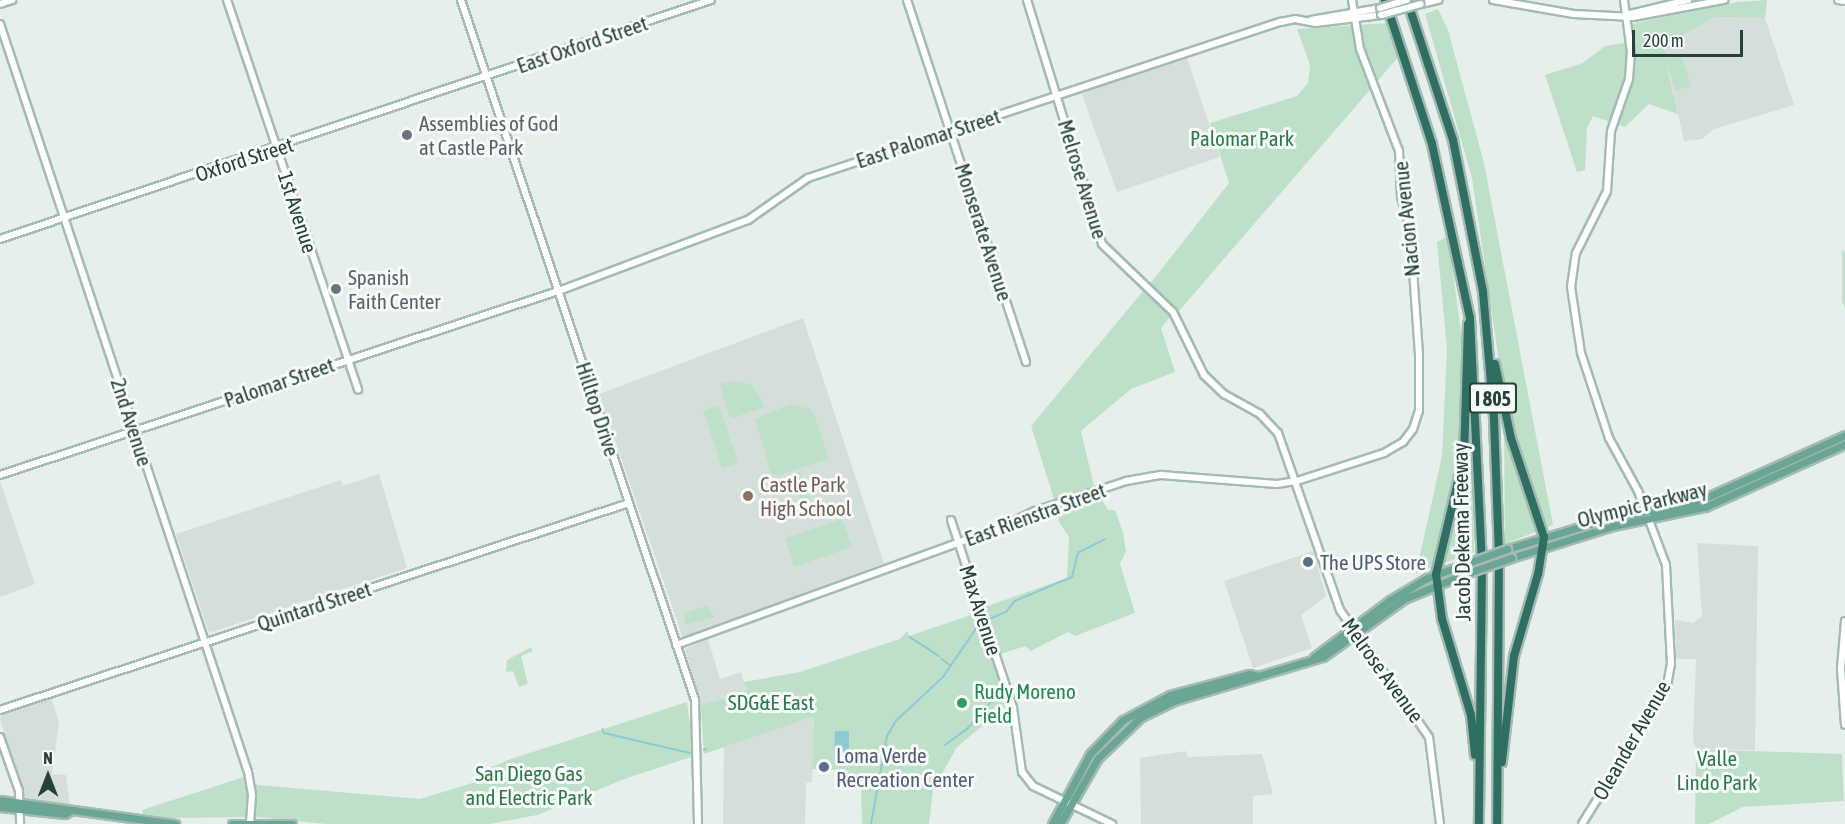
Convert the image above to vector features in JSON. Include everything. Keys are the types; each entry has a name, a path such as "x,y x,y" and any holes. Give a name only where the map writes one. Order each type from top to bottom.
{"highway":[{"name":"Jacob Dekema Freeway","path":"1402,3 1453,140 1483,292 1494,419 1499,554 1497,824"},
{"name":"Jacob Dekema Freeway","path":"1382,8 1432,144 1470,318 1482,567 1479,824"},
{"path":"1483,292 1509,431 1544,537 1544,548 1514,656 1497,807"},
{"path":"1470,318 1466,335 1464,456 1436,574 1436,585 1471,715 1479,796"}],"main road":[{"name":"Olympic Parkway","path":"1353,632 1404,599 1436,585 1511,558 1730,490 1845,435"},
{"name":"Olympic Parkway","path":"1353,632 1390,600 1436,574 1544,537 1720,502 1845,444"},
{"path":"1052,824 1069,803 1098,758 1129,725 1174,701 1206,689 1249,674 1258,676 1314,657 1329,655 1353,632"},
{"path":"0,800 65,814 70,811 175,824"},
{"path":"1060,824 1069,803"},
{"path":"0,807 20,805"},
{"path":"232,824 292,824"}],"street":[{"path":"0,4 12,0"},
{"name":"1st Avenue","path":"227,0 358,390"},
{"name":"Hilltop Drive","path":"461,0 695,700 698,727 698,824"},
{"name":"East Oxford Street","path":"487,77 711,0"},
{"name":"Monserate Avenue","path":"908,0 1026,362"},
{"name":"Melrose Avenue","path":"1027,0 1059,96 1105,249 1173,312 1204,375 1273,426 1297,481 1340,610 1353,632 1427,732 1433,751 1440,824"},
{"name":"Nacion Avenue","path":"1352,0 1360,49 1396,140 1401,196 1410,228 1419,354 1419,411 1413,429 1403,442"},
{"name":"East Palomar Street","path":"559,291 748,220 808,178 950,131 1281,22 1355,16 1402,3 1421,4 1439,0"},
{"path":"1493,0 1525,2 1586,15 1660,14 1724,0"},
{"name":"Oleander Avenue","path":"1582,824 1669,678 1667,573 1648,516 1609,438 1581,353 1570,287 1576,253 1607,191 1609,140 1631,67 1624,0"},
{"path":"1626,15 1688,0"},
{"path":"1838,0 1845,1"},
{"name":"2nd Avenue","path":"0,24 248,772 252,795 250,823"},
{"name":"Oxford Street","path":"0,239 487,77"},
{"name":"Palomar Street","path":"0,475 559,291"},
{"name":"East Rienstra Street","path":"676,645 1035,511 1148,476 1297,481 1384,453 1403,442"},
{"name":"Quintard Street","path":"0,710 629,503"},
{"name":"Max Avenue","path":"951,520 1016,718 1020,768 1033,786 1112,824"},
{"path":"1845,621 1841,682 1845,725"},
{"path":"0,737 20,805 20,824"}],"shaded area":[{"path":"1716,17 1765,18 1794,105 1714,129 1702,139 1684,141 1663,45"},
{"path":"1187,58 1220,157 1117,192 1081,92"},
{"name":"Castle Park High School","path":"803,318 884,563 683,638 599,394"},
{"path":"379,474 407,568 209,633 176,534 341,480 343,486"},
{"path":"0,481 35,584 0,597"},
{"path":"1697,543 1758,546 1755,750 1696,749 1693,740 1696,659 1676,659 1675,620 1693,623 1702,616"},
{"path":"1313,551 1326,596 1301,615 1312,648 1253,668 1224,581"},
{"path":"708,639 720,679 741,672 747,691 701,705 685,649"},
{"path":"51,697 59,722 52,774 66,775 70,806 25,797 0,719 2,713"},
{"path":"814,716 812,782 806,783 805,824 723,824 724,746"},
{"path":"1186,751 1188,757 1262,754 1273,794 1253,796 1253,824 1141,824 1140,758"}],"green space":[{"path":"1767,0 1765,18 1716,17 1664,45 1666,59 1681,55 1691,86 1676,91 1667,66 1678,114 1649,104 1625,127 1593,116 1587,128 1585,170 1577,172 1545,75 1583,63 1605,46 1625,43 1634,23 1737,2"},
{"path":"1438,9 1448,30 1484,163 1553,525 1505,544 1504,430 1513,426 1498,354 1472,178 1425,14"},
{"name":"Palomar Park","path":"1388,23 1400,55 1179,311 1150,284 1229,183 1210,123 1297,96 1308,83 1310,65 1297,29"},
{"path":"1448,236 1472,414 1474,552 1416,573 1442,456 1447,349 1437,242"},
{"path":"1842,250 1845,253 1845,309 1842,301"},
{"path":"1143,291 1170,317 1161,328 1175,372 1131,389 1081,431 1094,486 1054,499 1031,426"},
{"path":"733,381 751,384 765,407 733,418 729,415 720,384"},
{"path":"791,404 811,409 829,459 777,476 771,473 755,419"},
{"path":"719,405 738,463 722,468 703,411"},
{"path":"800,472 810,501 802,504 792,475"},
{"path":"1099,495 1108,510 1115,510 1123,533 1126,551 1120,564 1135,613 1075,636 1068,632 1031,651 1025,646 1001,654 985,607 1067,578 1069,537 1059,522 1057,509"},
{"path":"842,519 852,547 794,567 785,538"},
{"path":"708,605 714,617 685,625 684,613"},
{"name":"SDG&E East","path":"977,613 1007,705 957,747 933,790 929,824 862,824 861,785 841,787 840,770 812,769 814,716 704,754 701,705 747,691 744,682 800,672 900,639 907,631 909,636"},
{"path":"531,647 533,651 521,656 528,684 519,687 513,671 506,672 507,660"},
{"name":"San Diego Gas and Electric Park","path":"687,702 694,756 627,778 537,815 489,824 327,824 256,817 171,818 143,814 142,810 244,777 258,785 420,799 482,780 479,772 511,759"},
{"name":"Valle Lindo Park","path":"1696,749 1842,754 1844,801 1743,807 1709,824 1695,824"}],"water":[{"path":"835,731 849,731 849,760 834,760"}],"waterway":[{"path":"990,619 1006,612 1015,601 1072,577 1078,553 1105,539"},
{"path":"871,824 887,736 896,721 943,677 980,623"},
{"path":"910,637 939,656"},
{"path":"942,659 950,665"},
{"path":"945,745 968,728 998,694"},
{"path":"603,729 604,733 690,753"}],"place":[{"name":"Assemblies of God at Castle Park","path":"407,135"},
{"name":"Spanish Faith Center","path":"336,289"},
{"name":"Castle Park High School","path":"748,496"},
{"name":"The UPS Store","path":"1308,562"},
{"name":"Rudy Moreno Field","path":"962,703"},
{"name":"Loma Verde Recreation Center","path":"824,767"}]}
